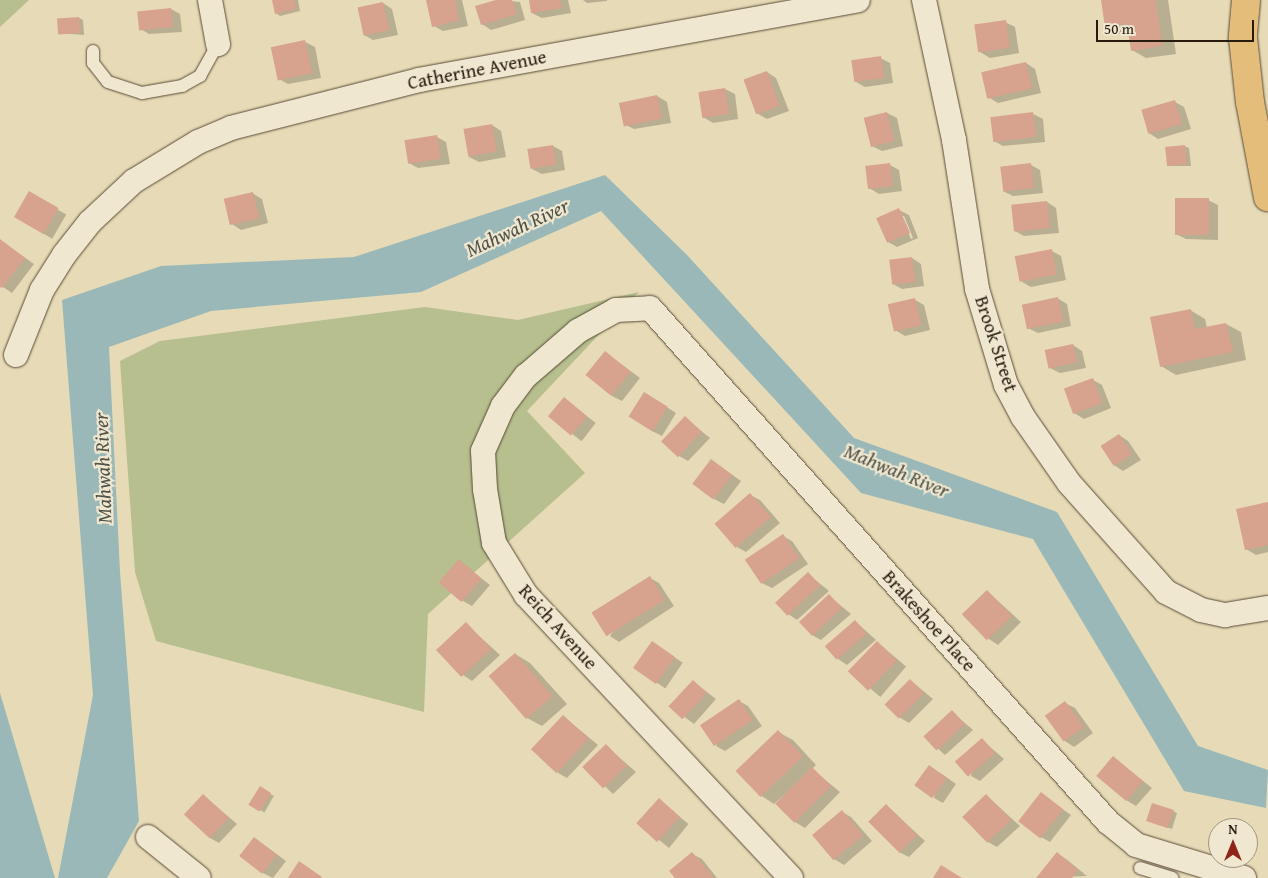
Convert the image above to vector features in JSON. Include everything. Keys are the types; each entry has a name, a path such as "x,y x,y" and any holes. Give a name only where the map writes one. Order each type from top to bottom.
{"main road":[{"path":"1246,0 1243,38 1250,102 1268,196"}],"street":[{"path":"210,0 218,44"},
{"name":"Catherine Avenue","path":"16,355 42,290 64,255 116,196 157,165 198,142 231,128 333,100 419,80 798,6 858,0"},
{"name":"Brook Street","path":"924,0 954,140 977,288 1006,385 1023,417 1069,482 1166,592 1200,610 1225,615 1268,608"},
{"name":"Brakeshoe Place","path":"650,308 1108,822 1136,845 1195,871 1244,878"},
{"name":"Reich Avenue","path":"650,308 616,310 578,331 526,376 503,406 483,451 484,489 494,543 526,595 791,878"},
{"path":"148,837 199,878"}],"lane":[{"path":"93,50 94,63 108,82 142,93 182,86 200,76 218,44"},
{"path":"1140,868 1173,878"}],"green space":[{"path":"0,0 29,0 0,27"},
{"path":"639,292 527,411 585,473 428,614 424,712 156,641 135,572 120,361 160,341 425,307 518,320"}],"water":[{"name":"Mahwah River","path":"605,175 687,255 854,438 1057,512 1198,746 1268,770 1266,808 1184,791 1033,539 861,493 601,211 421,292 211,311 109,347 120,572 139,821 107,878 58,878 93,695 62,300 161,266 354,257"},
{"path":"0,693 55,878 0,878"}],"building":[{"path":"272,0 294,0 296,9 275,14"},
{"path":"426,0 455,0 459,20 432,27"},
{"path":"496,0 512,0 517,14 481,25 475,6"},
{"path":"529,0 560,0 562,8 531,13"},
{"path":"1101,0 1156,0 1162,46 1131,51 1127,24 1105,27"},
{"path":"383,2 389,30 364,36 358,7"},
{"path":"171,8 173,27 139,30 137,12"},
{"path":"79,17 80,33 58,34 57,19"},
{"path":"1006,20 1010,48 978,52 974,24"},
{"path":"305,40 312,73 278,81 271,47"},
{"path":"881,56 884,78 854,82 851,60"},
{"path":"1026,62 1032,88 987,99 981,72"},
{"path":"767,71 780,106 756,114 744,80"},
{"path":"725,88 729,114 702,118 698,92"},
{"path":"657,95 662,118 624,127 619,103"},
{"path":"1175,100 1182,124 1148,134 1141,110"},
{"path":"887,112 894,141 871,147 864,118"},
{"path":"1033,112 1036,137 993,142 990,117"},
{"path":"492,124 497,152 468,157 463,129"},
{"path":"437,135 441,159 408,164 404,140"},
{"path":"553,145 556,165 530,169 527,149"},
{"path":"1185,145 1187,164 1167,166 1165,147"},
{"path":"890,163 893,186 868,189 865,166"},
{"path":"1031,163 1034,188 1003,192 1000,167"},
{"path":"29,191 58,208 43,234 14,217"},
{"path":"253,192 259,218 230,225 224,199"},
{"path":"1175,198 1209,198 1209,235 1175,235"},
{"path":"1047,201 1050,228 1014,232 1011,205"},
{"path":"899,208 910,233 887,243 876,218"},
{"path":"0,239 25,258 2,288 0,287"},
{"path":"1052,249 1057,275 1020,282 1015,256"},
{"path":"912,257 915,282 892,285 889,260"},
{"path":"1058,297 1063,321 1027,329 1022,305"},
{"path":"915,298 921,325 894,332 888,304"},
{"path":"1191,309 1195,329 1226,323 1233,352 1160,367 1150,317"},
{"path":"1073,344 1077,363 1049,369 1045,350"},
{"path":"605,351 631,372 611,396 585,375"},
{"path":"1093,378 1102,403 1073,414 1064,389"},
{"path":"644,392 668,407 652,431 629,417"},
{"path":"564,397 587,416 571,435 548,416"},
{"path":"685,416 702,432 678,457 661,442"},
{"path":"1119,434 1132,454 1114,466 1101,446"},
{"path":"711,459 732,475 713,499 692,484"},
{"path":"750,493 771,517 736,548 715,524"},
{"path":"1268,502 1268,545 1245,550 1236,509"},
{"path":"783,534 799,558 761,584 745,560"},
{"path":"459,559 482,579 461,602 439,582"},
{"path":"808,572 820,585 787,616 775,603"},
{"path":"650,576 665,600 606,636 591,613"},
{"path":"987,590 1012,616 987,640 962,614"},
{"path":"829,594 842,608 812,636 799,622"},
{"path":"855,620 867,634 837,660 825,646"},
{"path":"466,622 491,649 461,677 436,650"},
{"path":"652,641 675,657 656,684 633,668"},
{"path":"877,641 897,660 868,691 848,671"},
{"path":"515,653 552,696 526,719 489,676"},
{"path":"910,679 924,693 899,719 885,704"},
{"path":"693,680 707,693 682,719 668,706"},
{"path":"739,699 753,720 714,746 700,725"},
{"path":"1065,701 1084,727 1064,742 1045,716"},
{"path":"952,710 965,724 936,750 923,737"},
{"path":"563,715 589,739 557,773 531,749"},
{"path":"778,730 803,756 761,797 736,771"},
{"path":"982,738 995,753 968,777 955,762"},
{"path":"606,744 627,766 603,789 582,767"},
{"path":"1113,756 1143,781 1126,801 1096,776"},
{"path":"929,765 947,778 932,798 914,785"},
{"path":"812,767 831,786 794,823 775,804"},
{"path":"260,786 271,793 259,812 248,805"},
{"path":"1041,792 1063,809 1040,838 1018,821"},
{"path":"203,794 229,818 210,838 184,814"},
{"path":"986,794 1011,820 987,843 962,817"},
{"path":"659,798 680,817 657,842 636,823"},
{"path":"1152,803 1174,810 1168,828 1146,821"},
{"path":"886,804 917,835 899,853 868,822"},
{"path":"842,810 863,835 833,860 812,835"},
{"path":"254,837 277,855 262,874 239,856"},
{"path":"692,852 714,878 675,878 669,871"},
{"path":"1057,852 1078,870 1072,878 1036,878"},
{"path":"299,861 322,877 288,878"},
{"path":"941,865 962,878 933,878"}]}
